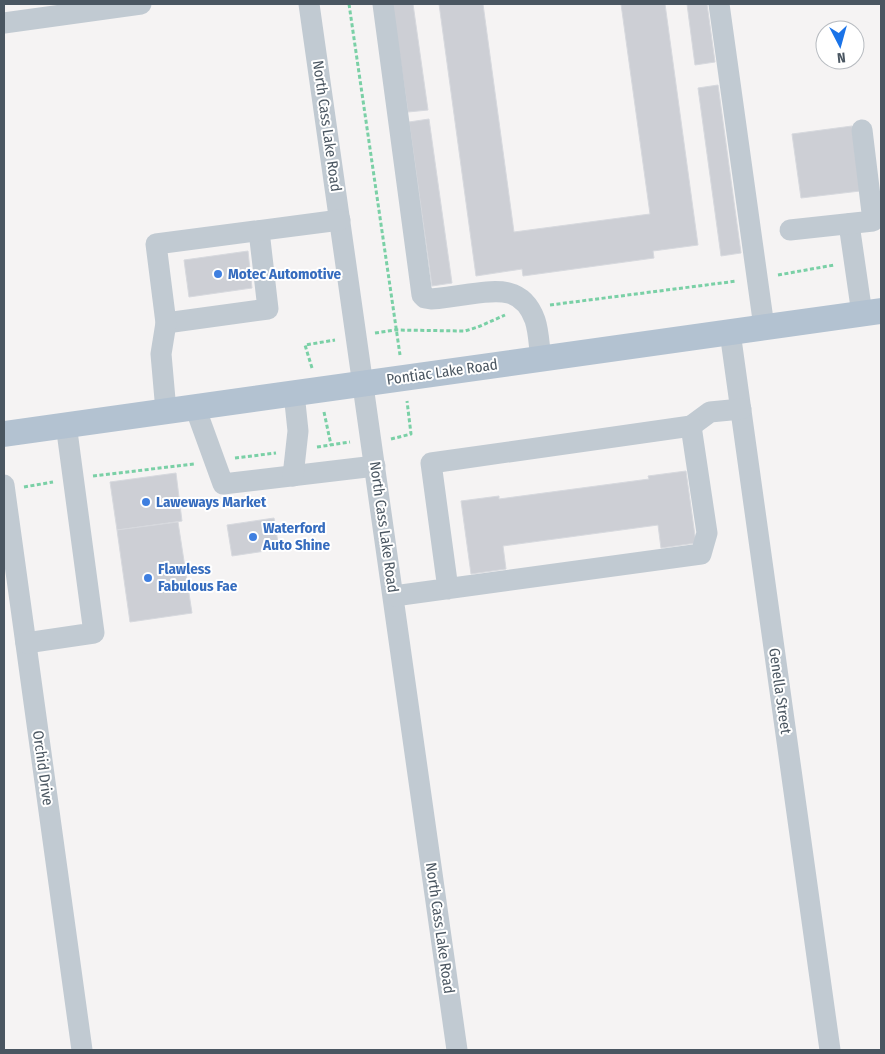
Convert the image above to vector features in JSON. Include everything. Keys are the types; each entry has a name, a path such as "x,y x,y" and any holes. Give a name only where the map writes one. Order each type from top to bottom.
{"main road":[{"name":"Pontiac Lake Road","path":"4,434 872,312"}],"street":[{"path":"4,23 141,4"},
{"name":"North Cass Lake Road","path":"309,4 457,1050"},
{"path":"383,4 422,295 431,300 484,292 511,293 522,300 529,308 536,323 541,359"},
{"path":"719,4 764,327"},
{"path":"790,230 873,221 862,130"},
{"path":"166,411 161,354 166,323 156,244 340,220"},
{"path":"849,224 854,262 872,312"},
{"path":"166,323 268,309 259,231"},
{"name":"Genella Street","path":"730,332 830,1050"},
{"path":"293,476 298,431 294,393"},
{"path":"195,407 223,484 375,466"},
{"path":"448,589 431,463 691,426 710,412 741,409"},
{"path":"26,643 94,633 66,424"},
{"path":"394,596 701,554 707,533 691,426"},
{"name":"Orchid Drive","path":"4,487 82,1050"}],"path":[{"path":"349,4 397,341"},
{"path":"386,332 395,330 465,331 514,311 529,308 757,278 854,262"},
{"path":"309,358 305,345 321,342"},
{"path":"395,438 411,434 409,415"},
{"path":"328,426 331,445"},
{"path":"4,487 32,486 348,442"}],"building":[{"path":"392,4 413,4 428,110 408,112"},
{"path":"439,4 483,4 514,232 650,214 621,4 665,4 698,245 653,251 654,258 523,276 522,269 476,276"},
{"path":"687,4 707,4 715,62 695,65"},
{"path":"718,85 741,253 721,256 698,88"},
{"path":"429,119 452,283 432,286 409,122"},
{"path":"852,126 860,191 801,198 792,134"},
{"name":"Motec Automotive","path":"248,251 252,288 189,297 184,260"},
{"path":"686,471 696,543 661,548 658,525 503,546 506,569 471,574 461,501 499,496 499,499 649,479 648,476"},
{"name":"Laweways Market","path":"176,473 182,521 117,530 110,482"},
{"name":"Waterford Auto Shine","path":"274,518 279,549 232,556 227,525"},
{"path":"178,522 192,613 130,622 117,530"}],"place":[{"name":"Motec Automotive","path":"218,274"},
{"name":"Laweways Market","path":"146,502"},
{"name":"Waterford Auto Shine","path":"253,537"},
{"name":"Flawless Fabulous Fae","path":"148,578"}]}
